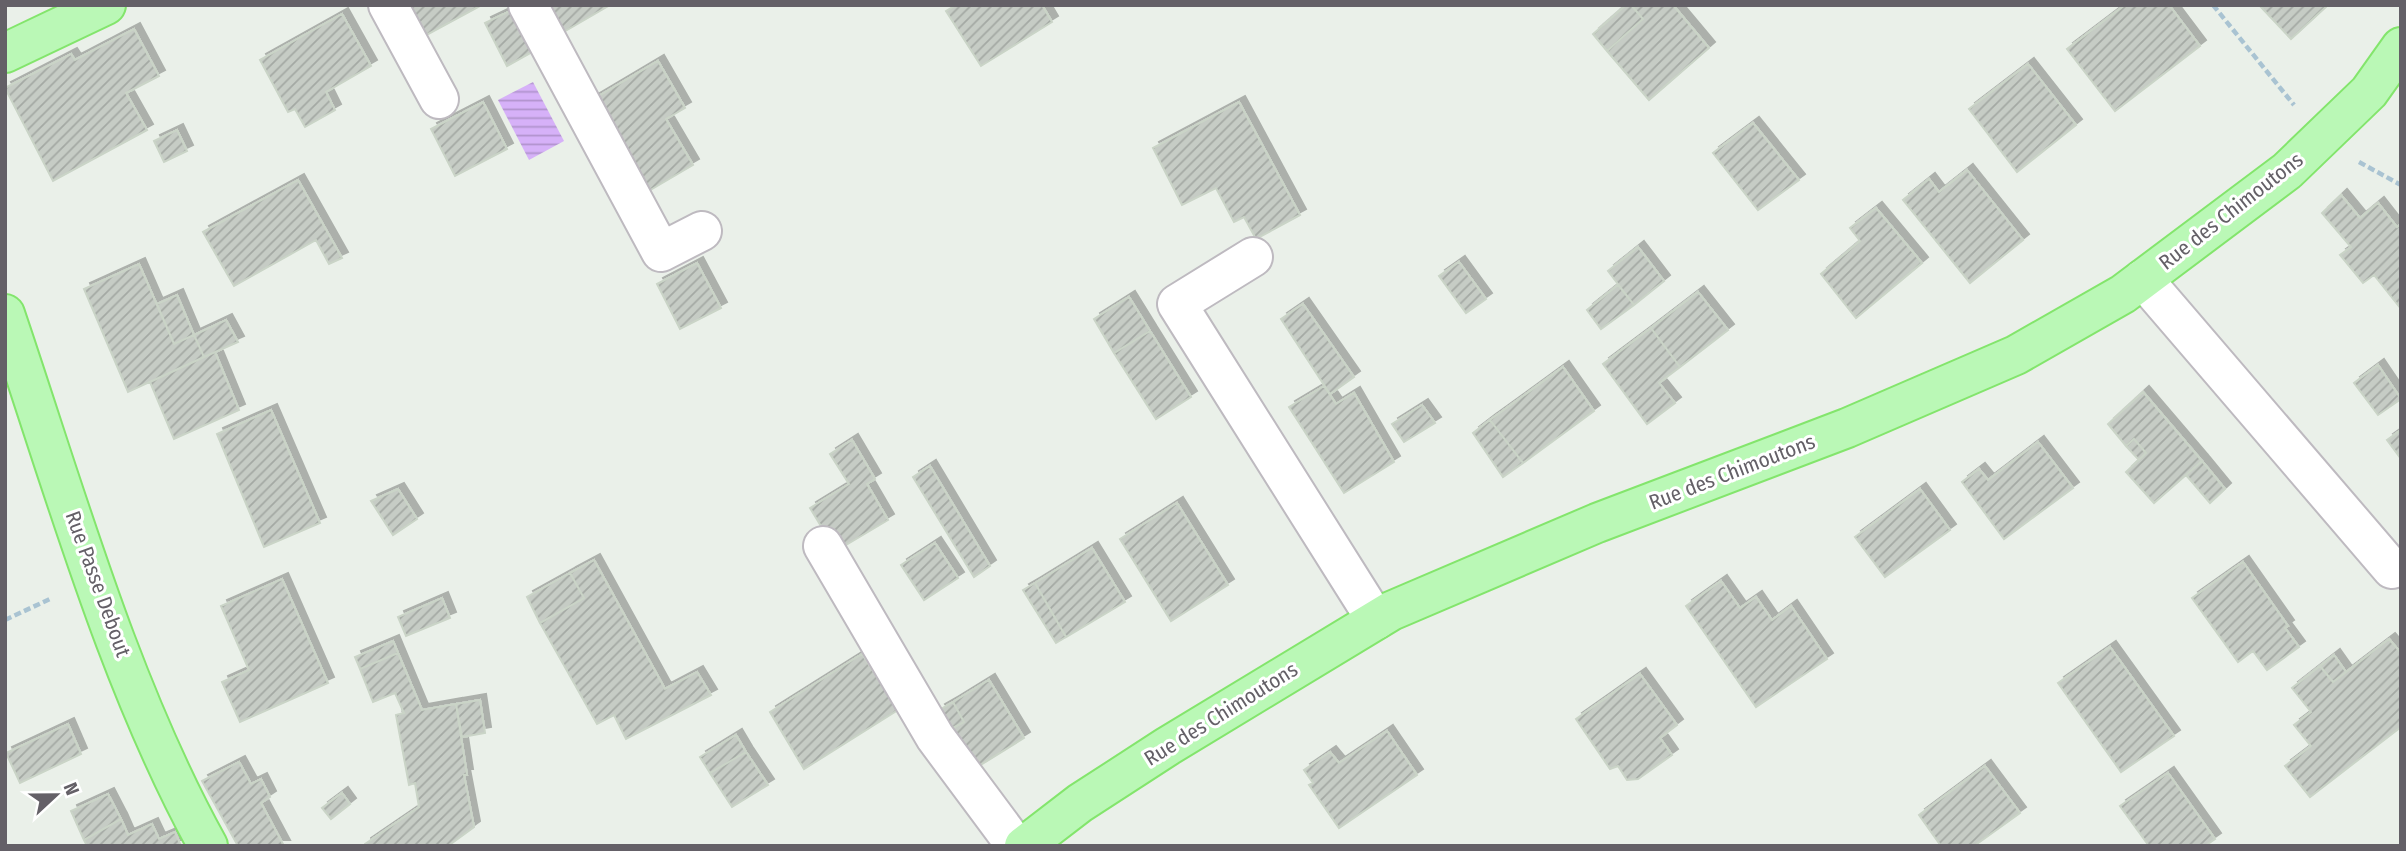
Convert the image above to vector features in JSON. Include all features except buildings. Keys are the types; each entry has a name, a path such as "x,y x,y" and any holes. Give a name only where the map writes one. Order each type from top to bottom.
{"main road":[{"path":"5,54 106,5"},
{"name":"Rue des Chimoutons","path":"1024,846 1080,803 1168,746 1391,611 1597,523 1847,428 2016,355 2123,294 2287,171 2369,92 2401,47"},
{"name":"Rue Passe Debout","path":"5,314 95,580 152,732 208,846"}],"street":[{"path":"387,5 439,99"},
{"path":"528,5 661,252 702,231"},
{"path":"1253,257 1177,304 1376,620"},
{"path":"2143,279 2392,569"},
{"path":"823,546 935,737 1016,846"}],"path":[{"path":"2213,5 2297,109"},
{"path":"2353,159 2401,185"}],"shaded area":[{"path":"533,82 564,141 529,160 498,100"}]}
